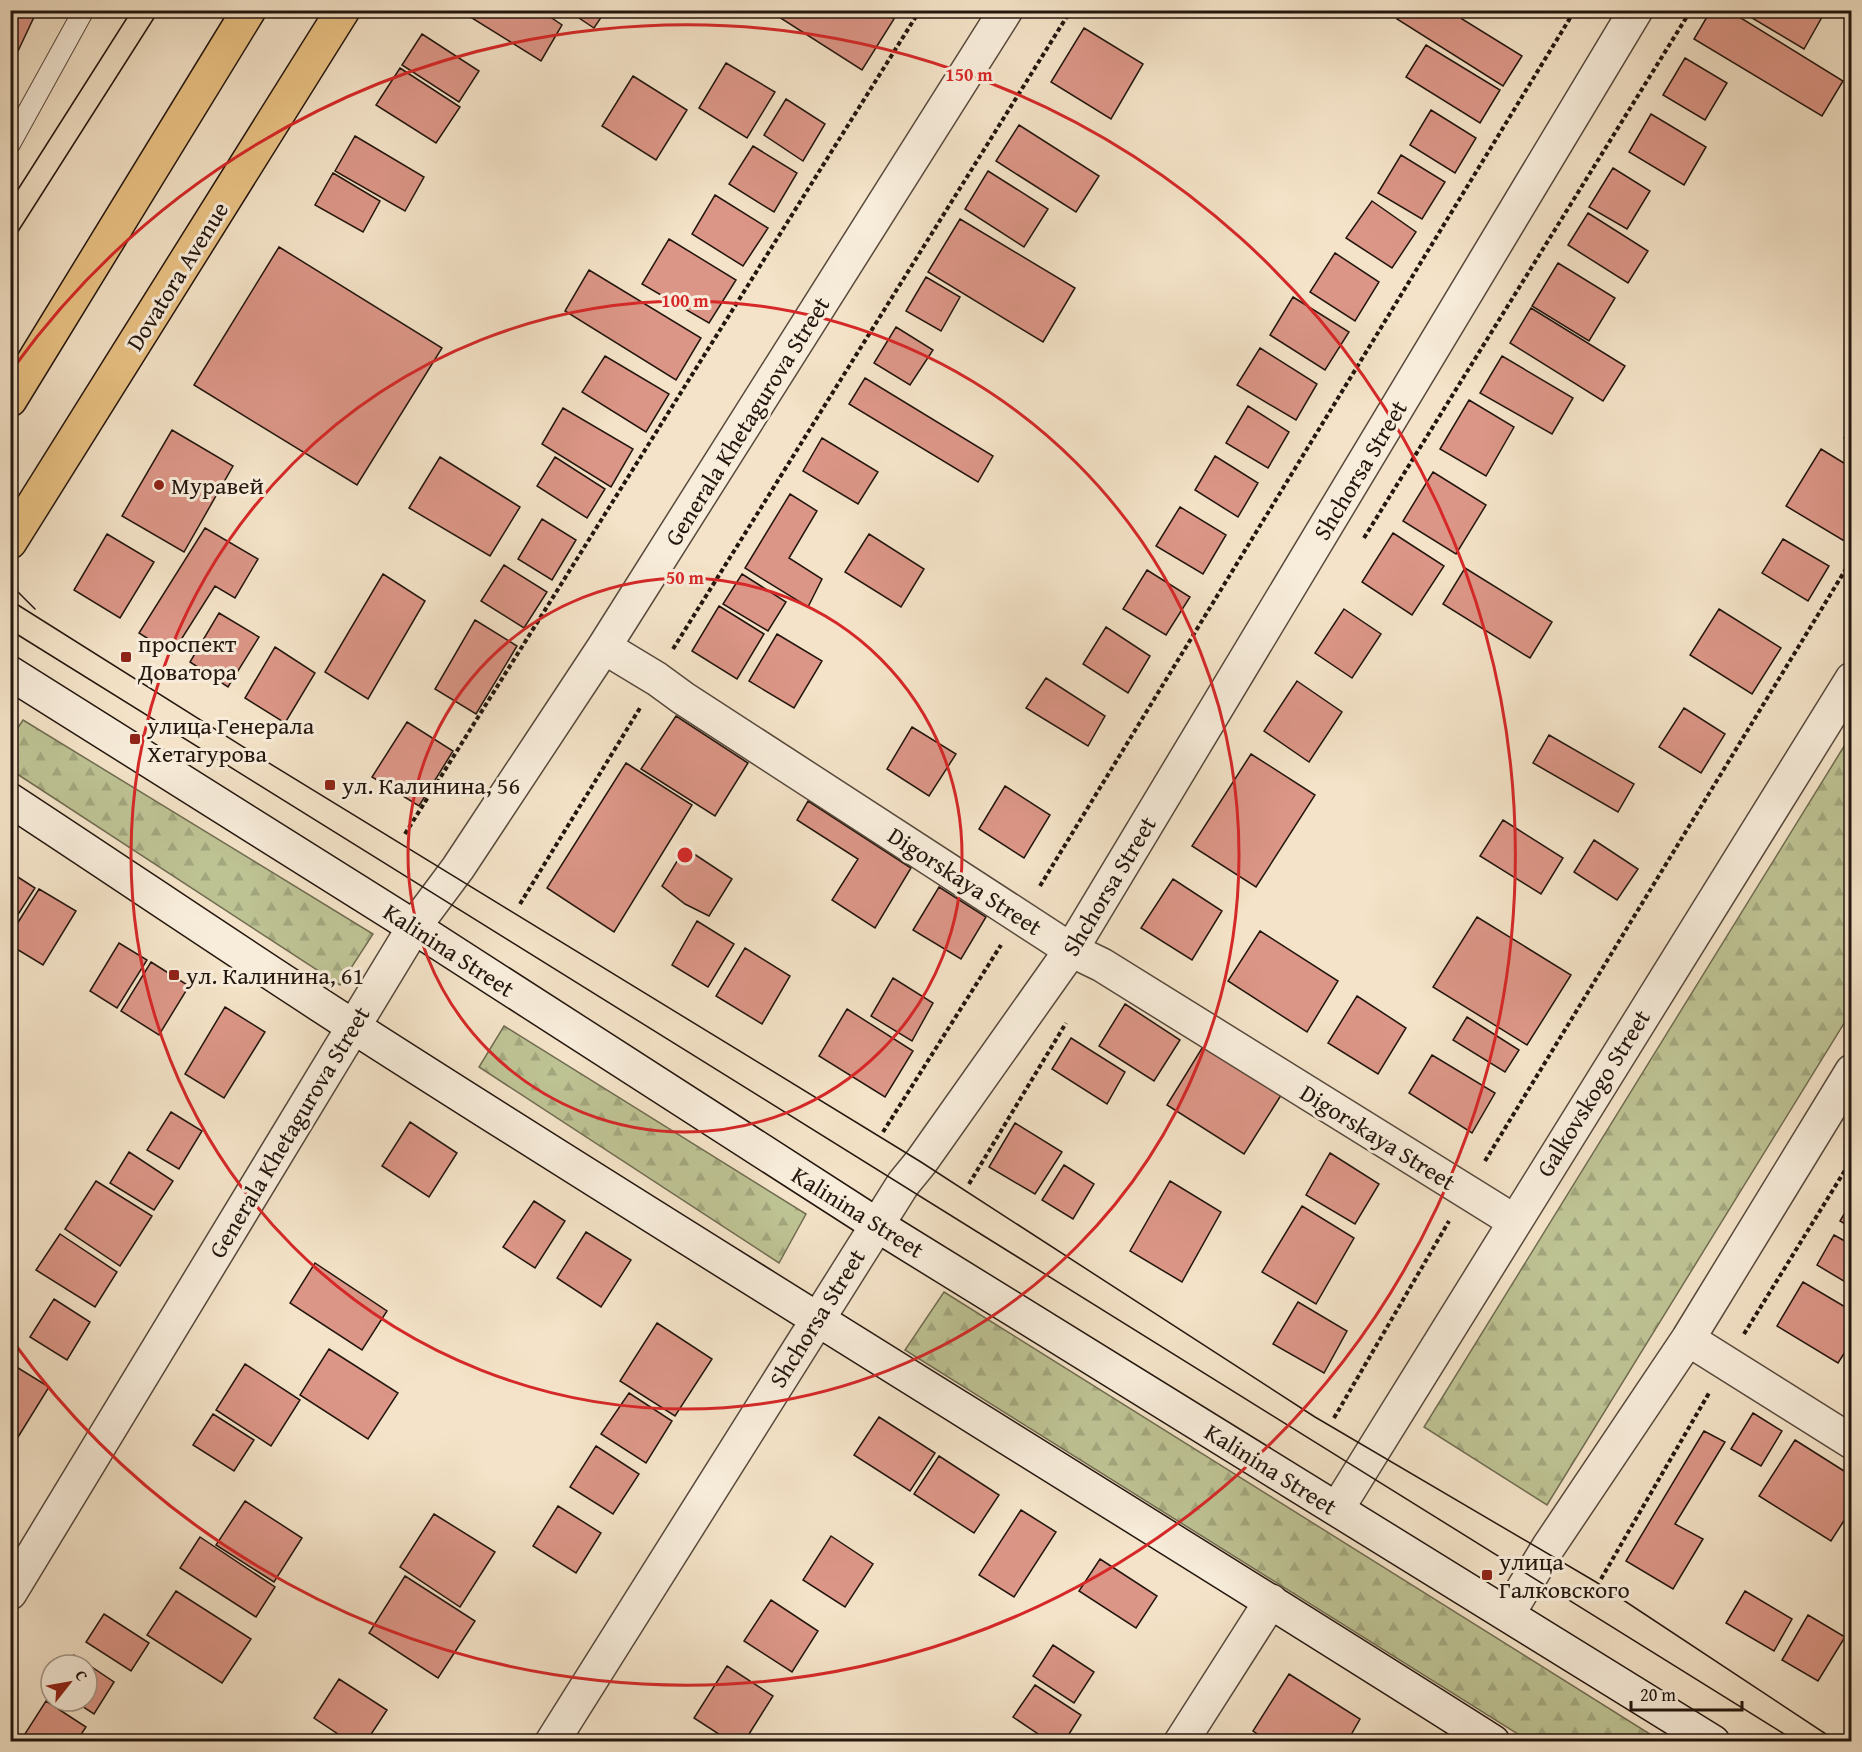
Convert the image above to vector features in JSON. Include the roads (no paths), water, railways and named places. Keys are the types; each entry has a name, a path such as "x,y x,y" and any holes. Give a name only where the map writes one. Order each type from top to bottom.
{"main road":[{"path":"10,400 249,10"},
{"name":"Dovatora Avenue","path":"10,542 343,10"}],"street":[{"name":"Generala Khetagurova Street","path":"10,1593 414,927 458,868 604,647 1006,10"},
{"name":"Shchorsa Street","path":"552,1742 903,1184 1071,951 1636,10"},
{"name":"Digorskaya Street","path":"604,647 657,679 1071,951 1101,965 1514,1221"},
{"name":"Kalinina Street","path":"10,673 414,927 877,1225 1713,1742"},
{"name":"Galkovskogo Street","path":"1336,1509 1851,679"},
{"path":"10,800 354,1026 816,1319 1271,1600 1493,1742"},
{"path":"1509,1614 1549,1546 1688,1339 1851,1071"},
{"path":"1688,1339 1851,1442"},
{"path":"1181,1742 1271,1600"}],"lane":[{"path":"10,144 84,10"}],"tram line":[{"path":"10,202 132,10"},
{"path":"10,244 159,10"},
{"path":"10,584 35,609"},
{"path":"10,600 264,760 921,1162 1315,1417 1596,1582 1838,1742"},
{"path":"10,630 1797,1742"}],"place":[{"name":"Муравей","path":"159,485"},
{"name":"проспект Доватора","path":"126,657"},
{"name":"улица Генерала Хетагурова","path":"135,739"},
{"name":"ул. Калинина, 56","path":"330,785"},
{"name":"ул. Калинина, 61","path":"174,975"},
{"name":"улица Галковского","path":"1487,1575"}]}
